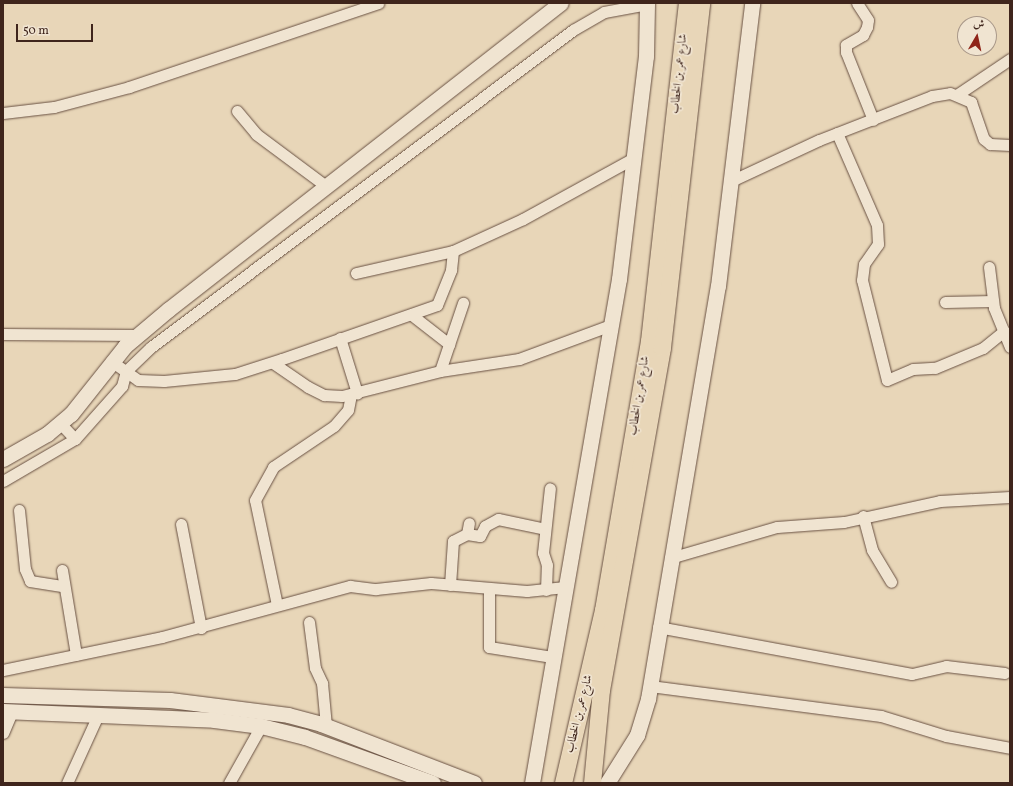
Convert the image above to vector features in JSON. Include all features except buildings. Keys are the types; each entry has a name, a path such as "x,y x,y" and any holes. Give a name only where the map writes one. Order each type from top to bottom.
{"main road":[{"name":"شارع عمر بن الخطاب","path":"563,783 603,610 649,341 687,3"},
{"name":"شارع عمر بن الخطاب","path":"592,783 601,690 662,347 701,3"}],"street":[{"path":"3,114 54,107 129,87 378,3"},
{"path":"3,459 60,423 97,385 111,361 137,335 266,229 327,187 560,3"},
{"path":"607,783 636,734 650,686 658,627 718,286 752,3"},
{"path":"857,3 868,20 867,27 863,35 846,45 846,52 873,120"},
{"path":"3,481 75,439 122,386 126,371 151,347 572,30 604,12 647,4 646,56 634,158 611,325 552,656 532,783"},
{"path":"731,181 836,134 932,96 958,94 1010,59"},
{"path":"958,94 971,102 984,139 990,144 1010,145"},
{"path":"237,111 256,134 327,187"},
{"path":"836,134 877,225 878,244 864,264 862,280 887,380 914,369 935,368 1008,338 993,301 988,267"},
{"path":"356,273 453,252 524,219 634,158"},
{"path":"111,361 138,380 164,381 235,374 273,362 340,338 413,316 437,305 451,270 453,252"},
{"path":"945,302 993,301"},
{"path":"440,371 463,304"},
{"path":"413,316 449,344"},
{"path":"273,362 324,395 354,393 440,371 519,359 611,325"},
{"path":"3,334 137,335"},
{"path":"278,605 255,500 273,467 334,426 348,410 354,393 340,338"},
{"path":"60,423 75,439"},
{"path":"546,590 547,565 542,553 550,488"},
{"path":"670,558 742,535 863,516 940,501 1010,497"},
{"path":"19,510 25,568 30,581 62,586"},
{"path":"863,516 872,550 891,582"},
{"path":"450,585 453,541 467,534 480,536 485,526 498,520 545,528"},
{"path":"467,534 468,522"},
{"path":"181,524 201,628"},
{"path":"62,570 62,586 76,655"},
{"path":"3,670 201,628 278,605 350,586 376,589 412,584 450,585 489,589 546,590 565,587"},
{"path":"489,589 490,647 552,656"},
{"path":"309,622 315,668 322,683 326,726"},
{"path":"658,627 912,674 946,666 1005,673"},
{"path":"650,686 881,716 946,736 1010,748"},
{"path":"3,694 177,701 288,715 326,726 474,783"},
{"path":"3,732 7,712 214,720 261,726 305,737 433,783"},
{"path":"67,783 98,715"},
{"path":"229,783 261,726"}]}
